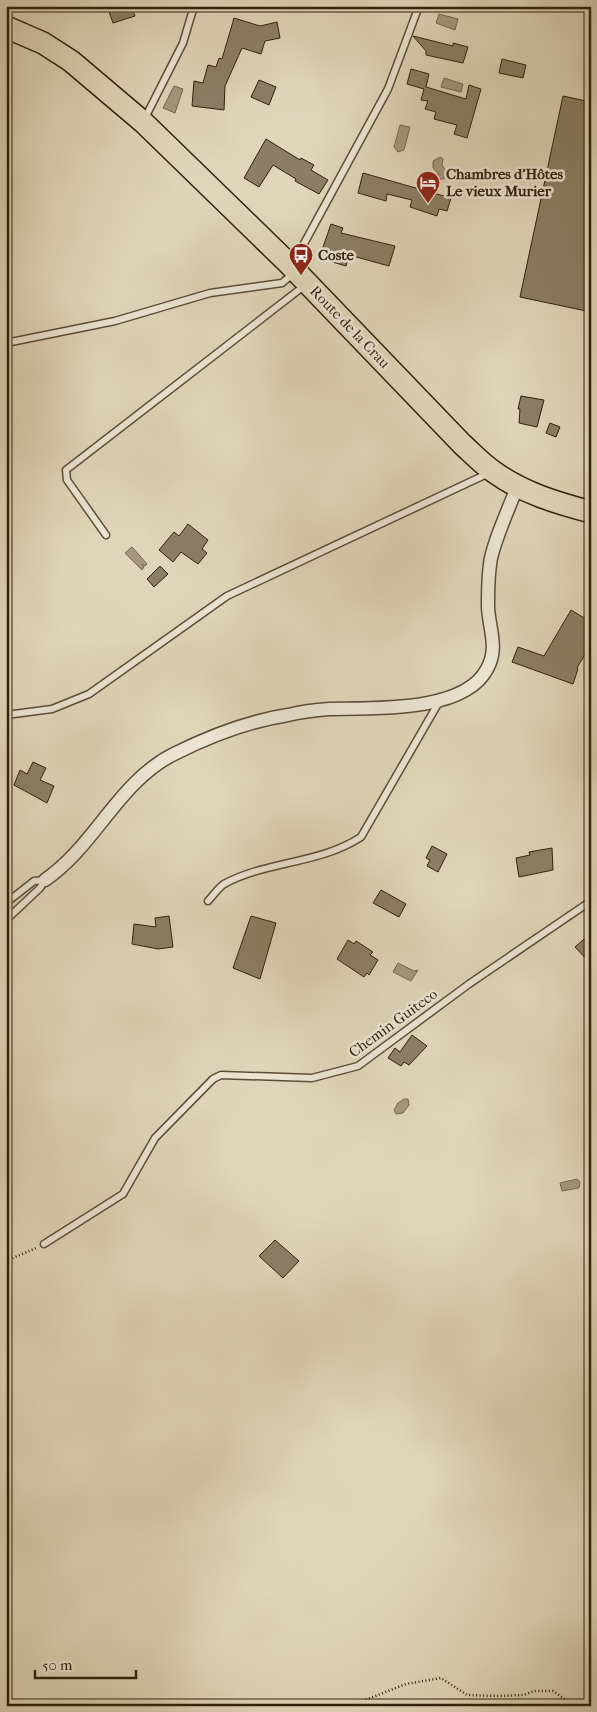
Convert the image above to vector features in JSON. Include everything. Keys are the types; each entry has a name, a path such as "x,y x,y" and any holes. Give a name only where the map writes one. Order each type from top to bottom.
{"main road":[{"name":"Route de la Crau","path":"6,27 43,43 71,61 143,122 298,273 462,444 493,472 518,487 561,504 591,512"}],"street":[{"path":"45,880 72,857 143,775 161,760 191,746 244,726 286,715 326,710 415,706 439,702 474,684 487,670 494,649 488,608 490,563 518,487"}],"lane":[{"path":"143,122 183,43 194,6"},
{"path":"106,536 66,480 66,470 298,273 300,251 388,89 419,6"},
{"path":"6,343 115,321 210,293 282,283 298,273"},
{"path":"6,715 52,709 89,694 226,596 493,472"},
{"path":"208,901 222,885 240,878 345,848 361,837 439,702"},
{"path":"6,902 34,881 45,880"},
{"path":"6,920 40,888 45,880"},
{"name":"Chemin Guiteco","path":"44,1244 123,1194 155,1138 213,1079 222,1075 312,1078 358,1066 469,984 591,901"}],"path":[{"path":"6,1261 44,1244"},
{"path":"230,1706 355,1704 406,1684 441,1678 467,1695 498,1696 524,1694 534,1691 553,1691 575,1706"}],"shaded area":[{"path":"439,14 458,19 455,30 436,23"},
{"path":"444,78 463,84 461,92 441,87"},
{"path":"174,86 183,89 175,113 163,108"},
{"path":"400,125 410,127 404,150 398,152 394,147"},
{"path":"440,157 443,159 442,165 447,173 444,179 437,179 438,173 433,168 433,161"},
{"path":"132,547 147,564 145,566 142,564 144,567 142,570 125,553"},
{"path":"398,963 414,971 418,970 411,981 393,972"},
{"path":"408,1099 409,1105 403,1113 396,1114 394,1110 398,1103"},
{"path":"577,1179 580,1182 579,1188 562,1191 560,1183"}],"building":[{"path":"107,6 131,6 135,16 113,23"},
{"path":"234,18 260,26 277,22 280,38 265,41 261,54 242,48 225,86 224,110 192,106 194,81 203,83 208,65 216,67 219,58 222,59"},
{"path":"413,36 453,46 453,43 468,47 463,63 426,55 426,51"},
{"path":"502,59 526,65 523,78 499,73"},
{"path":"411,69 429,74 426,87 466,99 469,85 481,89 467,138 454,134 457,125 434,119 436,112 425,109 428,101 421,100 424,89 407,84"},
{"path":"259,80 276,87 269,105 251,97"},
{"path":"563,96 591,102 591,312 520,297"},
{"path":"266,139 300,160 301,158 314,165 311,170 328,180 319,194 295,181 296,179 273,165 259,187 244,178"},
{"path":"363,173 451,198 447,211 439,209 437,216 410,207 412,200 387,194 386,201 358,193"},
{"path":"331,224 343,228 341,233 395,246 389,266 349,255 346,266 329,261 334,256 322,253 322,250"},
{"path":"521,396 544,400 537,427 519,423 520,409 518,409"},
{"path":"550,423 560,427 556,437 546,433"},
{"path":"188,524 208,540 202,549 207,553 198,564 181,552 173,562 159,550 174,532 179,536"},
{"path":"160,566 168,574 154,587 147,579"},
{"path":"571,610 591,622 591,644 577,668 573,684 512,662 518,647 544,656"},
{"path":"33,762 46,768 40,780 54,786 47,803 14,785 20,770 27,774"},
{"path":"432,846 447,854 438,872 427,866 430,860 426,858"},
{"path":"552,848 553,870 519,877 516,858 530,855 529,852"},
{"path":"381,890 406,904 399,917 373,903"},
{"path":"169,916 173,947 158,949 132,944 134,924 156,927 155,918"},
{"path":"251,916 276,923 260,979 233,968"},
{"path":"591,933 591,964 575,947"},
{"path":"348,940 354,944 356,941 373,952 370,955 378,960 369,975 367,973 364,977 337,959"},
{"path":"412,1035 427,1046 409,1065 404,1062 401,1066 388,1058 395,1048 400,1052"},
{"path":"275,1240 299,1261 283,1278 259,1256"}],"place":[{"name":"Chambres d'Hôtes Le vieux Murier","path":"428,204"},
{"name":"Coste","path":"301,276"}]}
